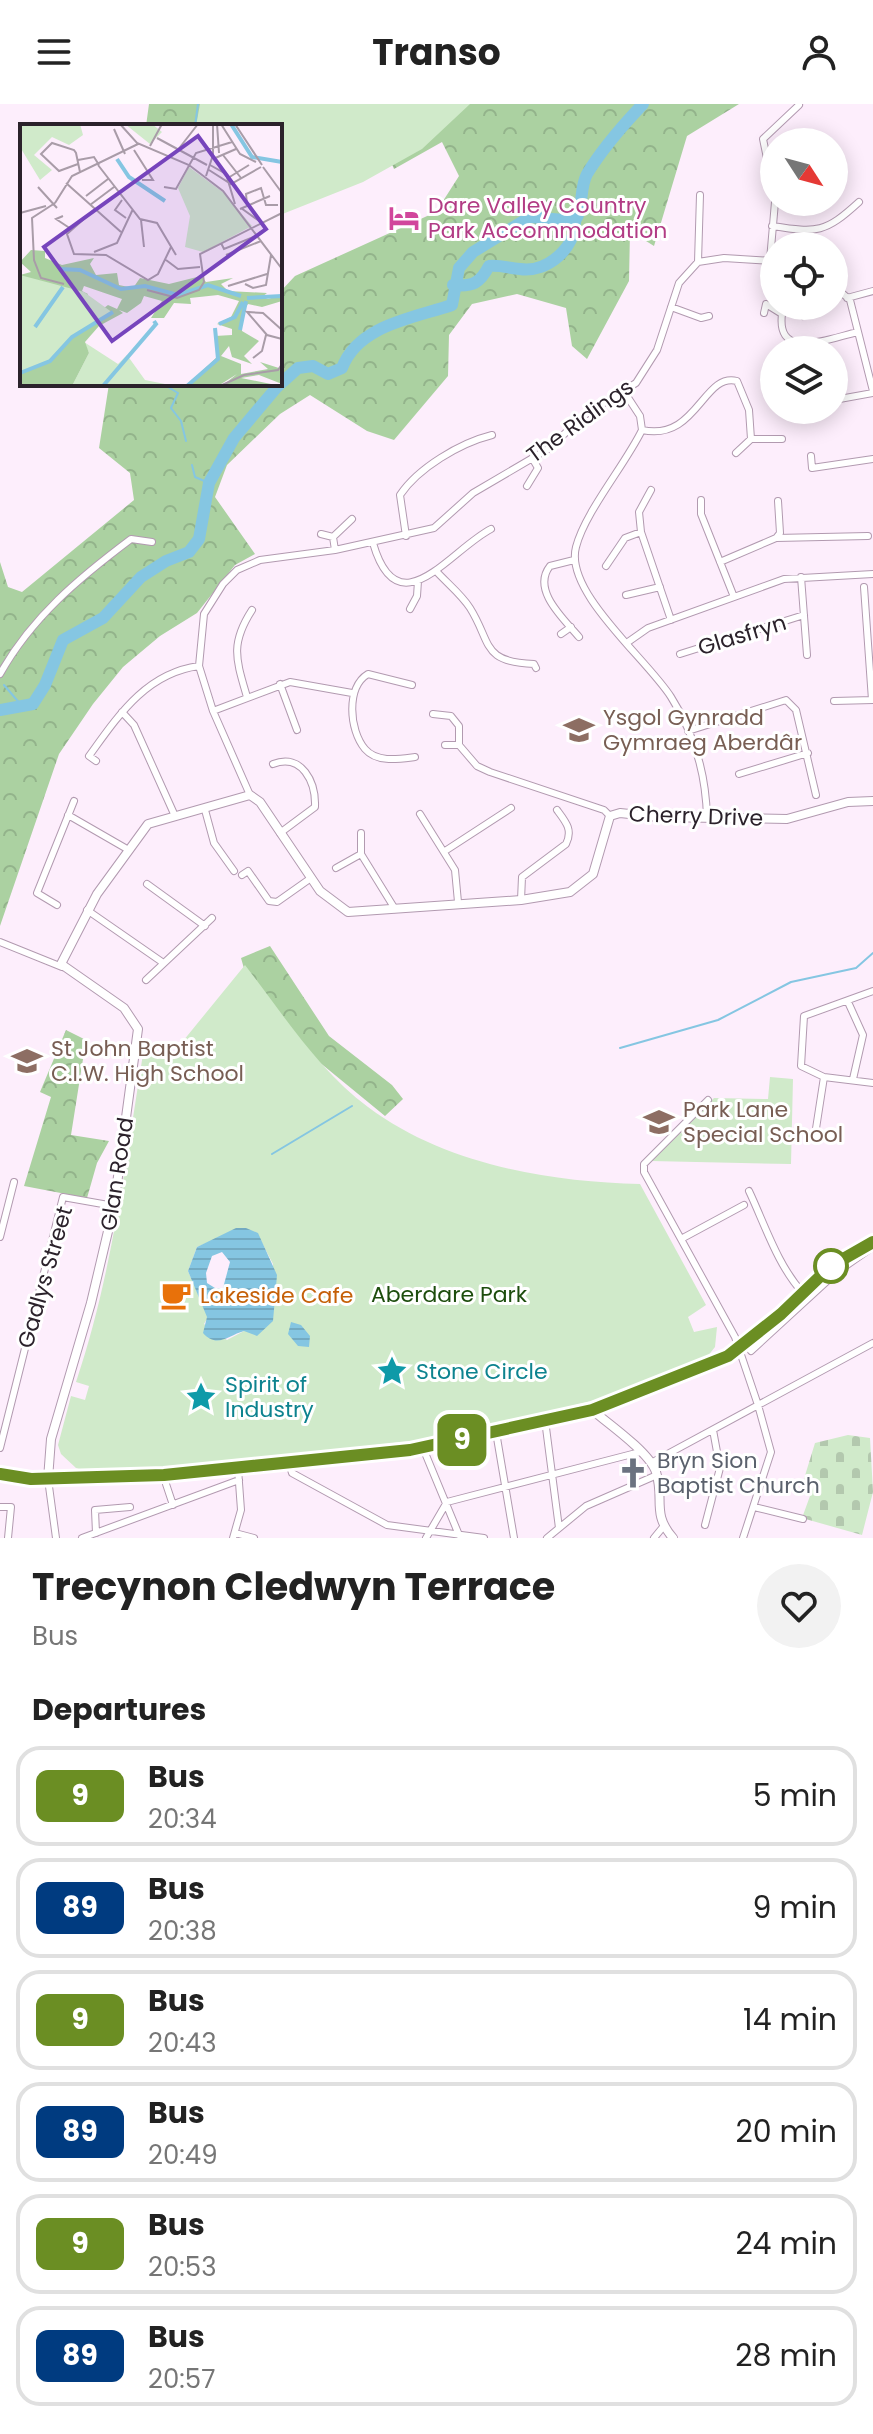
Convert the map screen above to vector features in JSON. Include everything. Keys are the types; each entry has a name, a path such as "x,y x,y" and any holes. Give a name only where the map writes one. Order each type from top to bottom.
{"street":[{"path":"775,128 799,105"},
{"path":"700,195 698,262 724,258 760,260"},
{"path":"772,226 814,232 832,226 859,202"},
{"path":"772,232 773,216"},
{"path":"697,236 708,236"},
{"name":"The Ridings","path":"199,666 204,614 213,597 237,570 260,560 335,550 434,528 473,493 548,449 586,414 636,383 657,350 679,283 698,262"},
{"path":"848,298 873,291"},
{"path":"848,301 873,392 848,397"},
{"path":"671,307 701,318 709,316"},
{"path":"782,320 781,331 785,338 800,345 858,332"},
{"path":"863,353 873,351"},
{"path":"642,430 651,432 680,424 718,383 729,379 737,381 749,410 751,439"},
{"path":"623,390 640,416 642,430 584,528 574,560 587,593 672,698 701,763 707,818"},
{"path":"406,536 400,495 410,480 483,437 492,435"},
{"path":"483,437 487,448"},
{"path":"736,453 751,439 782,439"},
{"path":"811,456 812,468 873,459"},
{"path":"527,486 538,468 532,458"},
{"path":"651,490 639,512 641,532 671,620"},
{"path":"701,500 734,597"},
{"path":"776,538 780,533 778,501"},
{"path":"333,537 352,519"},
{"path":"373,543 378,560 396,582 418,581 491,529"},
{"path":"606,566 625,538 641,532"},
{"path":"720,562 776,538 853,532 868,536"},
{"path":"321,534 333,537"},
{"path":"333,537 335,550"},
{"path":"0,674 13,647 81,577 131,539 152,542"},
{"path":"574,560 550,566 543,581 546,593 579,637"},
{"path":"436,571 469,605 483,642 498,657 534,664 536,668"},
{"path":"628,642 648,628 784,579 873,574"},
{"path":"801,577 807,655"},
{"path":"410,609 417,596 418,581"},
{"path":"626,595 660,587"},
{"path":"834,701 872,700 864,587"},
{"path":"247,697 236,647 239,630 252,610"},
{"name":"Glasfryn","path":"680,654 804,615"},
{"path":"561,634 571,627"},
{"path":"62,967 62,957 87,910 127,849 148,824 250,795 213,711 199,666 174,672 139,692 89,756 96,761"},
{"path":"412,685 368,674 357,680 352,693 357,732 365,749 378,757 415,757"},
{"path":"213,711 280,684 303,683 352,693"},
{"path":"280,684 297,730"},
{"path":"688,731 786,700 796,710 816,795"},
{"path":"122,712 134,725 175,816"},
{"path":"433,714 451,716 459,726 459,745 477,766 604,810 610,816"},
{"path":"445,745 459,745"},
{"path":"739,774 808,753"},
{"path":"273,764 293,762 304,768 316,792 315,807 280,833"},
{"name":"Cherry Drive","path":"250,795 260,802 320,891 348,912 557,896 586,881 597,863 610,816 620,813 787,819 848,802 873,801"},
{"path":"57,905 37,893 74,801"},
{"path":"445,851 500,811 511,808"},
{"path":"205,810 214,843 234,871"},
{"path":"521,900 522,877 566,844 569,837 563,813"},
{"path":"420,814 455,870 458,902"},
{"path":"68,815 127,849"},
{"path":"361,833 361,854 395,909"},
{"path":"336,868 361,854"},
{"path":"242,875 248,871 269,901 277,902 311,878"},
{"path":"147,884 205,926"},
{"path":"87,910 162,962"},
{"path":"146,980 212,918"},
{"name":"Glan Road","path":"0,942 62,967 124,1008 138,1029 114,1206 91,1303 51,1439 48,1479"},
{"path":"873,991 804,1016 801,1066 824,1077 873,1083"},
{"path":"848,1002 863,1035 853,1079"},
{"path":"824,1077 812,1134 833,1137"},
{"path":"708,1100 644,1164 649,1183 740,1349 771,1452 743,1538"},
{"path":"0,1237 14,1182"},
{"path":"749,1191 783,1260 785,1274 803,1293"},
{"name":"Gadlys Street","path":"0,1448 2,1425 63,1197 114,1206"},
{"path":"681,1239 744,1205"},
{"path":"751,1351 803,1293 844,1256 873,1245"},
{"path":"0,1474 48,1479 238,1469 423,1448 592,1410 740,1349 765,1334 873,1245"},
{"path":"651,1463 872,1345"},
{"path":"592,1410 651,1463 657,1475 657,1504 663,1527 673,1538"},
{"path":"545,1420 559,1528"},
{"path":"705,1525 720,1468 713,1430"},
{"path":"496,1432 514,1538"},
{"path":"423,1448 459,1535"},
{"path":"427,1534 446,1503 640,1452"},
{"path":"289,1463 292,1473 387,1525 427,1534 480,1538"},
{"path":"238,1469 241,1510 234,1536 254,1538"},
{"path":"547,1538 586,1506 657,1475"},
{"path":"48,1479 56,1538"},
{"path":"82,1538 239,1480"},
{"path":"166,1484 173,1505"},
{"path":"0,1507 11,1507 8,1538"},
{"path":"96,1533 95,1510 130,1507"},
{"path":"754,1507 803,1519"},
{"path":"654,1538 663,1527"}],"green space":[{"path":"149,104 228,104 229,124 146,124"},
{"path":"200,104 470,104 422,149 363,182 282,214 282,124 196,124"},
{"path":"365,104 739,104 687,136 654,246 630,231 629,281 587,359 572,346 566,308 517,294 472,304 449,335 448,376 394,440 367,431 310,395 280,414 227,465 215,497 255,554 235,565 197,613 160,636 123,667 93,704 59,754 0,926 0,562 8,587 22,592 134,500 130,473 99,448 109,386 282,386 282,290 295,276 436,212 459,176 442,142 394,169"},
{"path":"270,946 329,1036 392,1085 403,1099 385,1116 302,1048 245,972 241,958"},
{"name":"Aberdare Park","path":"245,965 333,1076 368,1107 398,1127 463,1156 498,1166 569,1179 640,1184 706,1305 688,1317 694,1332 717,1327 715,1347 707,1357 604,1398 438,1438 178,1467 85,1471 76,1468 61,1454 58,1445 71,1396 85,1400 89,1386 76,1382 108,1260 143,1054 170,1057","holes":["235,1231 261,1241 273,1264 273,1303 244,1331 227,1340 204,1324 208,1317 188,1271 197,1247"]},
{"path":"66,1030 86,1040 71,1135 109,1141 97,1163 87,1198 24,1186 51,1097 40,1092"},
{"path":"770,1077 793,1079 791,1164 651,1161 714,1098 768,1099"},
{"path":"848,1435 870,1438 873,1492 862,1535 802,1518 814,1485 803,1482 815,1443"}],"water":[{"path":"236,1228 258,1233 277,1275 273,1321 257,1336 244,1331 223,1340 213,1340 203,1333 207,1317 188,1271 197,1247","holes":["222,1252 230,1262 223,1288 207,1283 206,1273 212,1256"]},
{"path":"291,1322 301,1325 310,1336 309,1347 298,1346 288,1334"}],"waterway":[{"path":"195,124 198,104"},
{"path":"282,382 298,368 313,366 328,374 342,368 350,353 374,333 405,319 452,305 459,268 473,252 530,217 575,221 587,174 599,155 643,104"},
{"path":"453,285 475,283 489,266 530,269 550,263 571,240 575,221"},
{"path":"166,386 178,393 171,408 181,421 186,441"},
{"path":"0,710 33,704 45,685 63,640 103,618 141,577 166,561 189,552 199,539 209,483 234,438 278,386"},
{"path":"192,465 195,477 209,483"},
{"path":"4,685 22,706"},
{"path":"620,1048 718,1020 791,982 856,968 873,953"},
{"path":"272,1154 352,1106"}],"bus line":[{"name":"9","path":"0,1474 31,1479 164,1475 238,1469 423,1448 592,1410 740,1349 831,1266 873,1242"}],"place":[{"name":"Dare Valley Country Park Accommodation","path":"404,218"},
{"name":"Ysgol Gynradd Gymraeg Aberdâr","path":"579,730"},
{"name":"St John Baptist C.I.W. High School","path":"27,1061"},
{"name":"Park Lane Special School","path":"659,1122"},
{"name":"Lakeside Cafe","path":"176,1295"},
{"name":"Stone Circle","path":"392,1371"},
{"name":"Spirit of Industry","path":"201,1397"},
{"name":"Bryn Sion Baptist Church","path":"633,1473"}]}
